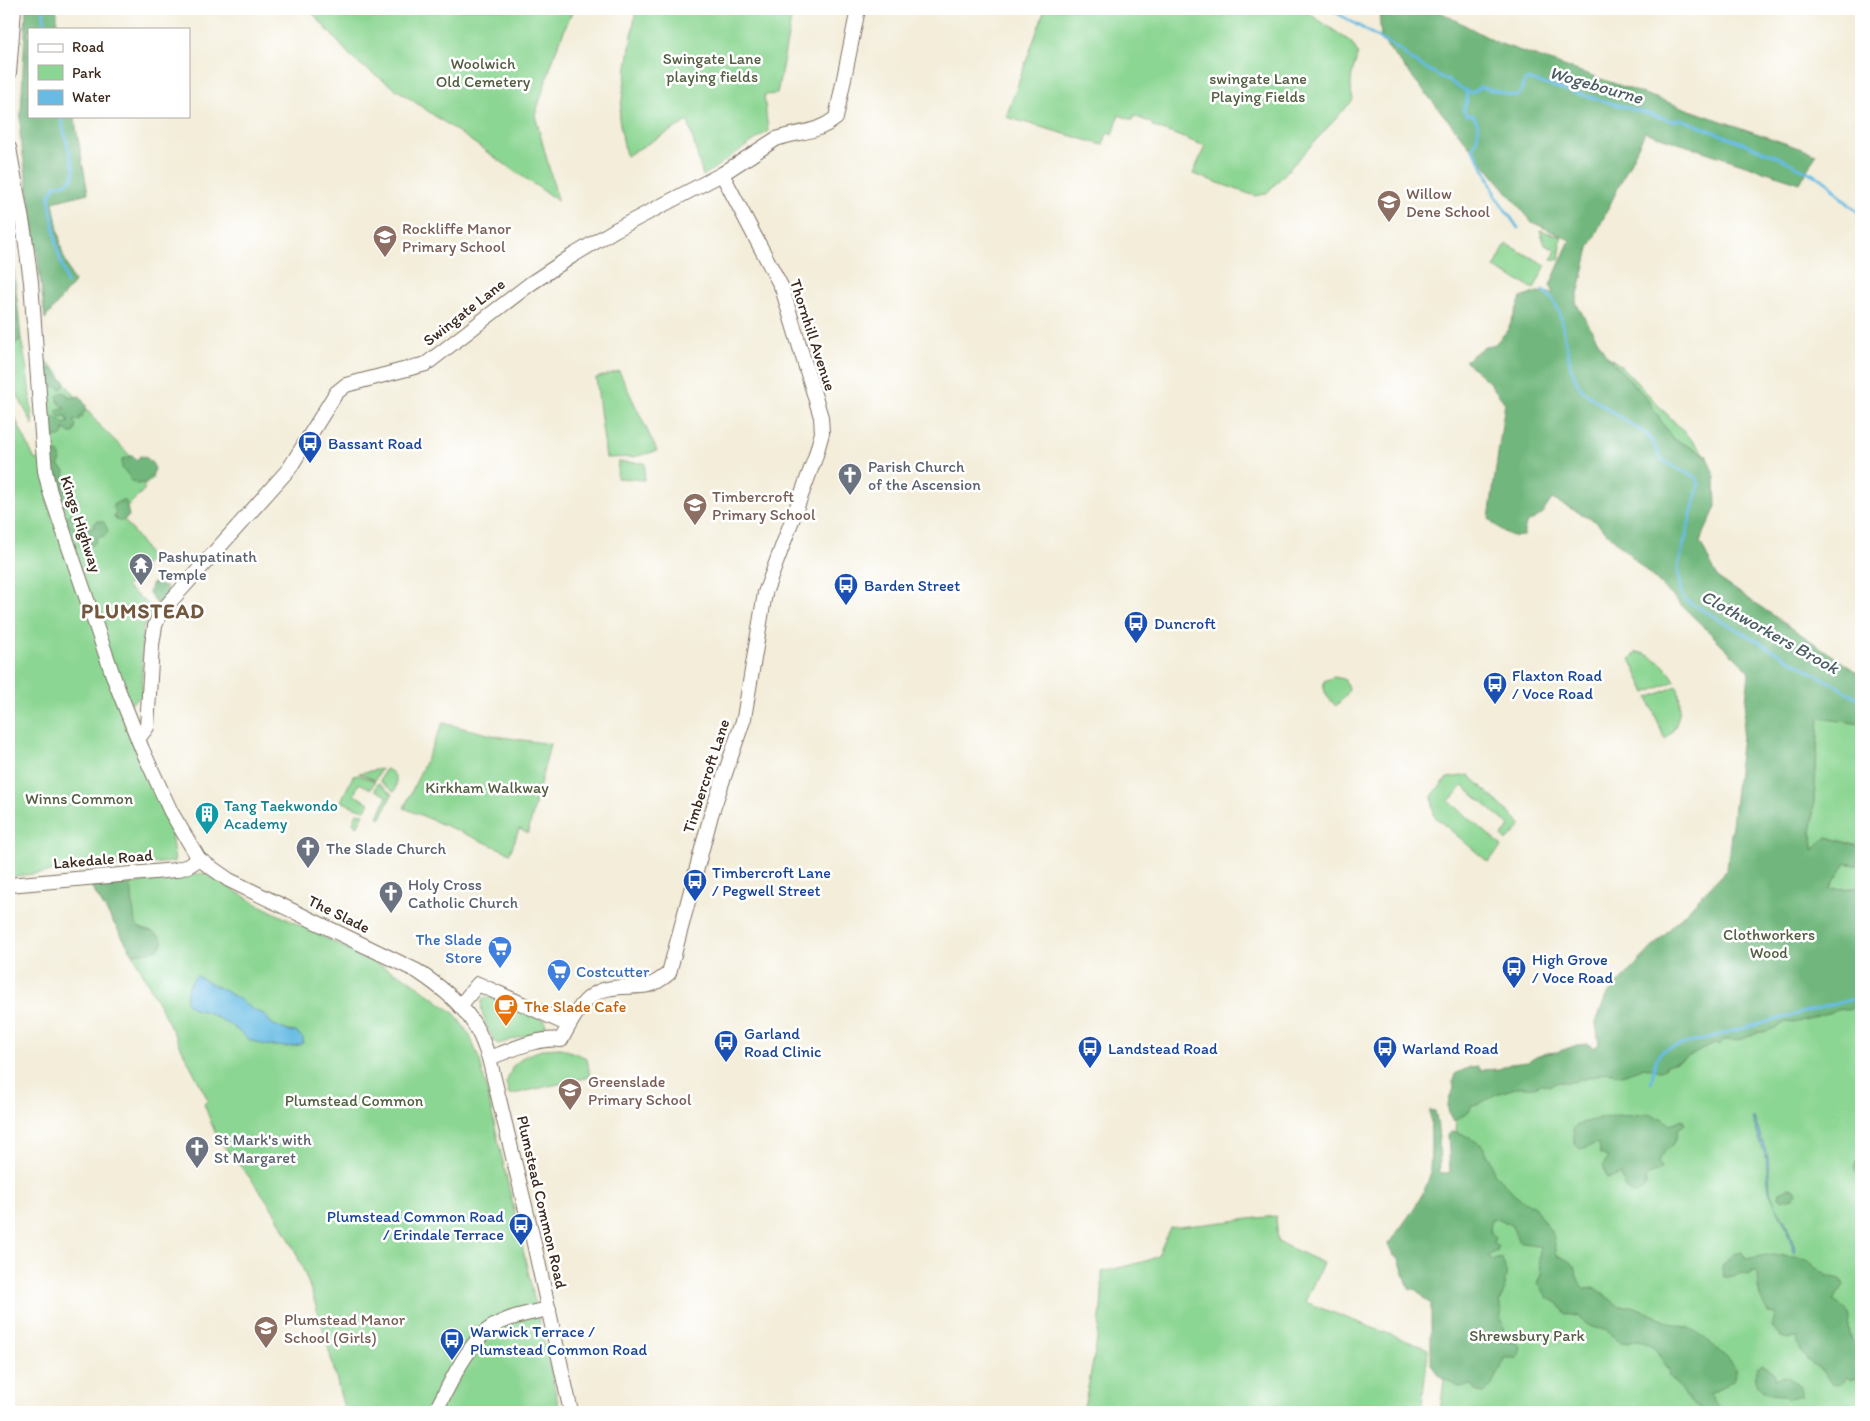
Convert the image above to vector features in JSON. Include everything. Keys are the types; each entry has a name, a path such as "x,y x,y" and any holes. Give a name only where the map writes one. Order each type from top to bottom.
{"street":[{"path":"9,73 14,9"},
{"name":"Swingate Lane","path":"138,739 146,727 152,645 155,626 160,613 289,469 336,392 346,384 426,364 530,284 615,230 722,174 776,139 817,130 826,126 836,118 858,9"},
{"name":"Kings Highway","path":"9,148 30,273 43,448 48,485 116,684 138,739 171,812 199,859"},
{"name":"Thornhill Avenue","path":"722,174 785,296 821,417 822,433 815,458"},
{"name":"Timbercroft Lane","path":"489,1058 538,1041 561,1040 582,1006 598,992 650,985 670,973 707,827 744,718 765,593 815,458"},
{"name":"Lakedale Road","path":"9,885 176,870 188,866 199,859"},
{"name":"The Slade","path":"199,859 229,880 417,971 442,988 460,1006"},
{"path":"460,1006 478,984 570,1025"},
{"name":"Plumstead Common Road","path":"460,1006 479,1032 489,1058 549,1309 571,1412"},
{"path":"435,1412 469,1352 482,1335 507,1320 549,1309"}],"green space":[{"path":"26,9 55,9 57,12 57,28 28,28 28,118 74,118 88,193 53,202 62,252 72,278 75,281 45,319 37,252 20,134"},
{"name":"Woolwich Old Cemetery","path":"309,9 573,9 555,53 535,115 558,201 354,60"},
{"name":"Swingate Lane playing fields","path":"636,9 793,9 777,94 764,95 768,131 703,176 688,121 626,156 619,119"},
{"name":"swingate Lane Playing Fields","path":"1045,9 1297,9 1310,14 1351,42 1358,53 1351,82 1353,100 1266,194 1255,196 1193,174 1205,146 1152,126 1152,123 1134,116 1132,120 1119,115 1113,135 1107,133 1103,145 1006,117"},
{"name":"Clothworkers Wood","path":"1379,9 1435,9 1498,43 1816,154 1800,183 1645,132 1589,248 1576,303 1606,355 1646,398 1672,438 1706,455 1715,477 1716,507 1700,542 1718,578 1861,675 1861,724 1819,718 1812,833 1813,850 1827,837 1861,847 1861,866 1846,863 1829,889 1861,888 1861,1007 1838,1010 1794,1023 1786,1022 1775,1028 1764,1032 1757,1032 1743,1039 1725,1040 1720,1042 1720,1044 1714,1044 1677,1062 1666,1065 1665,1069 1660,1071 1644,1067 1622,1075 1607,1072 1574,1082 1559,1082 1549,1086 1542,1084 1534,1087 1519,1087 1496,1094 1481,1103 1472,1105 1469,1112 1454,1121 1449,1114 1448,1106 1454,1089 1453,1081 1455,1074 1470,1067 1478,1066 1480,1070 1499,1069 1510,1064 1528,1062 1547,1053 1557,1052 1577,1045 1588,1044 1594,1048 1599,1044 1596,1023 1606,996 1727,869 1749,674 1748,670 1595,521 1552,499 1541,515 1526,524 1523,536 1509,534 1489,519 1505,403 1488,381 1465,361 1482,348 1495,344 1508,330 1521,298 1537,292 1553,293 1550,285 1570,240 1532,222 1381,39"},
{"path":"9,222 21,339 9,348"},
{"path":"1540,230 1562,237 1559,243 1561,244 1559,260 1552,259 1556,250 1545,245"},
{"path":"1506,244 1546,265 1534,289 1494,268"},
{"path":"21,339 27,369 33,425 9,379 9,348"},
{"path":"1606,355 1620,365 1706,455 1672,438 1646,398"},
{"name":"Winns Common","path":"46,362 101,427 153,478 143,487 145,489 120,514 151,559 126,587 153,608 142,631 142,696 120,711 170,826 175,862 74,869 9,877 9,405 35,460 51,455"},
{"path":"54,368 61,379 65,381 61,389 56,386 49,387 41,378 47,370"},
{"path":"619,371 657,451 633,457 606,458 596,378"},
{"path":"63,392 69,398 80,396 86,406 86,411 82,413 83,417 73,421 76,425 74,433 64,429 63,435 60,437 50,437 47,426 48,419 51,417 58,418 64,424 69,422 66,416 60,417 56,412 59,409 64,410 65,408 57,396"},
{"path":"59,452 61,461 58,465 65,471 64,478 69,485 65,492 71,493 74,499 72,503 65,506 59,500 62,492 56,486 57,478 53,475 52,469 54,466 50,462 50,456"},
{"path":"132,456 137,460 140,456 145,457 155,469 152,476 144,483 137,484 130,480 130,476 122,469 122,459"},
{"path":"618,462 645,463 644,480 617,478"},
{"path":"123,500 126,502 129,516 122,521 116,520 114,517 116,511 113,508 114,504"},
{"path":"71,513 83,515 86,520 84,526 94,528 94,524 98,521 104,522 108,531 105,536 97,538 95,543 89,547 80,543 79,531 70,527 66,518"},
{"path":"159,582 162,587 166,586 168,595 159,607 149,593 151,584"},
{"path":"1637,652 1643,653 1659,662 1675,681 1646,693 1630,659"},
{"path":"1334,677 1344,679 1349,689 1336,706 1324,688 1324,681"},
{"path":"1677,686 1680,700 1679,715 1674,728 1665,740 1648,698"},
{"path":"1819,717 1861,724 1861,847 1827,837 1813,850 1812,833"},
{"name":"Kirkham Walkway","path":"443,723 496,736 550,744 528,833 519,829 510,853 404,808"},
{"path":"381,769 375,780 359,773"},
{"path":"385,769 392,772 396,778 394,792 380,781"},
{"path":"358,775 375,781 371,789 359,783 354,795 369,803 365,810 341,801 353,776"},
{"path":"1469,775 1522,825 1507,841 1502,836 1510,826 1463,786 1449,801 1502,846 1488,862 1434,816 1432,796 1447,778"},
{"path":"378,783 392,794 381,818 378,817 387,796 375,790"},
{"path":"357,813 364,814 357,827 353,822"},
{"path":"1846,863 1861,866 1861,888 1828,889"},
{"name":"Plumstead Common","path":"204,873 259,905 410,980 455,1014 470,1036 480,1061 560,1412 345,1412 318,1311 289,1238 266,1199 218,1138 204,1104 208,1100 133,954 91,886 131,884"},
{"path":"131,884 135,924 142,929 154,933 163,941 159,948 155,950 133,954 91,886"},
{"name":"Shrewsbury Park","path":"1861,994 1861,1412 1440,1412 1458,1269 1456,1100"},
{"path":"489,997 545,1020 546,1027 522,1037 497,1044 487,1026 481,1009 483,998"},
{"path":"561,1048 587,1058 590,1077 509,1095 506,1083 513,1066 525,1056 544,1049"},
{"path":"1430,1110 1435,1111 1437,1119 1440,1173 1450,1172 1448,1135 1452,1131 1461,1133 1482,1145 1491,1161 1494,1173 1523,1202 1533,1205 1553,1235 1557,1256 1573,1265 1584,1289 1595,1288 1619,1306 1633,1306 1675,1324 1690,1328 1708,1340 1728,1359 1735,1368 1735,1376 1732,1381 1709,1394 1722,1412 1703,1412 1690,1402 1670,1376 1669,1370 1655,1349 1643,1341 1621,1342 1607,1331 1586,1325 1579,1316 1566,1314 1558,1303 1548,1298 1538,1283 1542,1274 1539,1261 1540,1247 1522,1243 1518,1240 1512,1226 1500,1219 1491,1220 1490,1233 1496,1238 1494,1243 1498,1247 1497,1251 1488,1256 1493,1260 1502,1258 1506,1272 1505,1289 1499,1303 1502,1311 1500,1319 1504,1330 1503,1341 1516,1342 1520,1346 1521,1353 1518,1358 1504,1358 1497,1377 1484,1393 1478,1392 1472,1385 1459,1387 1441,1377 1431,1364 1431,1304 1416,1290 1409,1288 1399,1259 1393,1255 1388,1244 1412,1212 1427,1185 1431,1161"},
{"path":"1652,1114 1654,1117 1662,1118 1670,1125 1682,1119 1685,1124 1678,1129 1672,1145 1658,1162 1661,1168 1659,1171 1646,1176 1646,1185 1641,1191 1633,1194 1627,1189 1621,1175 1607,1178 1603,1166 1608,1157 1600,1154 1599,1143 1580,1149 1575,1144 1573,1130 1584,1122 1617,1115 1629,1116"},
{"path":"1861,1159 1861,1185 1857,1181 1858,1175 1854,1167 1856,1161"},
{"path":"1789,1188 1795,1189 1797,1193 1793,1198 1783,1200 1779,1197 1780,1192"},
{"path":"1276,1216 1278,1242 1323,1263 1305,1302 1428,1349 1421,1412 1081,1412 1085,1403 1097,1338 1102,1272 1146,1261 1158,1256 1170,1228"},
{"path":"1742,1252 1746,1259 1772,1254 1798,1257 1809,1261 1827,1276 1841,1279 1844,1285 1833,1301 1846,1309 1850,1317 1849,1329 1852,1341 1861,1349 1861,1378 1851,1380 1846,1377 1838,1385 1831,1383 1821,1370 1807,1360 1799,1347 1797,1338 1789,1339 1777,1334 1772,1327 1776,1313 1768,1312 1762,1302 1757,1272 1753,1271 1748,1275 1742,1273 1733,1277 1724,1277 1721,1266 1734,1254"},
{"path":"1762,1365 1775,1374 1775,1379 1784,1376 1796,1383 1800,1388 1801,1396 1788,1399 1762,1390 1756,1380 1756,1372 1757,1368"}],"water":[{"path":"197,976 236,997 253,1010 264,1014 272,1024 288,1031 296,1032 303,1038 303,1043 286,1047 264,1045 250,1040 229,1024 207,1012 193,1009 186,1002 188,987"},
{"path":"1752,1118 1754,1118 1768,1157 1770,1191 1776,1206 1769,1192 1766,1158"},
{"path":"1776,1206 1787,1225 1796,1252 1794,1253 1786,1226"}],"waterway":[{"path":"43,9 46,28"},
{"name":"Wogebourne","path":"1330,9 1403,52 1408,58 1468,92 1472,93 1480,87 1515,96 1520,94 1527,79 1673,121 1681,119 1776,156 1828,182 1861,215"},
{"name":"Clothworkers Brook","path":"1466,90 1467,102 1463,110 1467,115 1473,115 1478,124 1478,135 1473,148 1488,176 1495,195 1518,228"},
{"path":"61,118 74,169 73,178 65,184 55,185 49,197 57,247 67,283"},
{"name":"Clothworkers Brook","path":"1543,290 1554,301 1560,314 1571,368 1580,388 1593,399 1650,437 1661,459 1696,477 1699,484 1678,567 1681,594 1685,600 1861,700"},
{"name":"Clothworkers Brook","path":"1651,1083 1657,1059 1662,1051 1666,1049 1861,997"}],"place":[{"name":"Willow Dene School","path":"1389,223"},
{"name":"Rockliffe Manor Primary School","path":"385,258"},
{"name":"Bassant Road","path":"310,464"},
{"name":"Parish Church of the Ascension","path":"850,496"},
{"name":"Timbercroft Primary School","path":"695,526"},
{"name":"Pashupatinath Temple","path":"141,586"},
{"name":"Barden Street","path":"846,606"},
{"name":"Duncroft","path":"1136,644"},
{"name":"Flaxton Road / Voce Road","path":"1495,705"},
{"name":"Tang Taekwondo Academy","path":"207,835"},
{"name":"The Slade Church","path":"308,869"},
{"name":"Timbercroft Lane / Pegwell Street","path":"695,902"},
{"name":"Holy Cross Catholic Church","path":"391,914"},
{"name":"The Slade Store","path":"500,969"},
{"name":"High Grove / Voce Road","path":"1514,989"},
{"name":"Costcutter","path":"559,992"},
{"name":"The Slade Cafe","path":"506,1027"},
{"name":"Garland Road Clinic","path":"726,1063"},
{"name":"Landstead Road","path":"1090,1069"},
{"name":"Warland Road","path":"1385,1069"},
{"name":"Greenslade Primary School","path":"570,1111"},
{"name":"St Mark's with St Margaret","path":"197,1169"},
{"name":"Plumstead Common Road / Erindale Terrace","path":"521,1246"},
{"name":"Plumstead Manor School (Girls)","path":"266,1349"},
{"name":"Warwick Terrace / Plumstead Common Road","path":"452,1361"}],"district":[{"name":"PLUMSTEAD","path":"143,610"}]}
